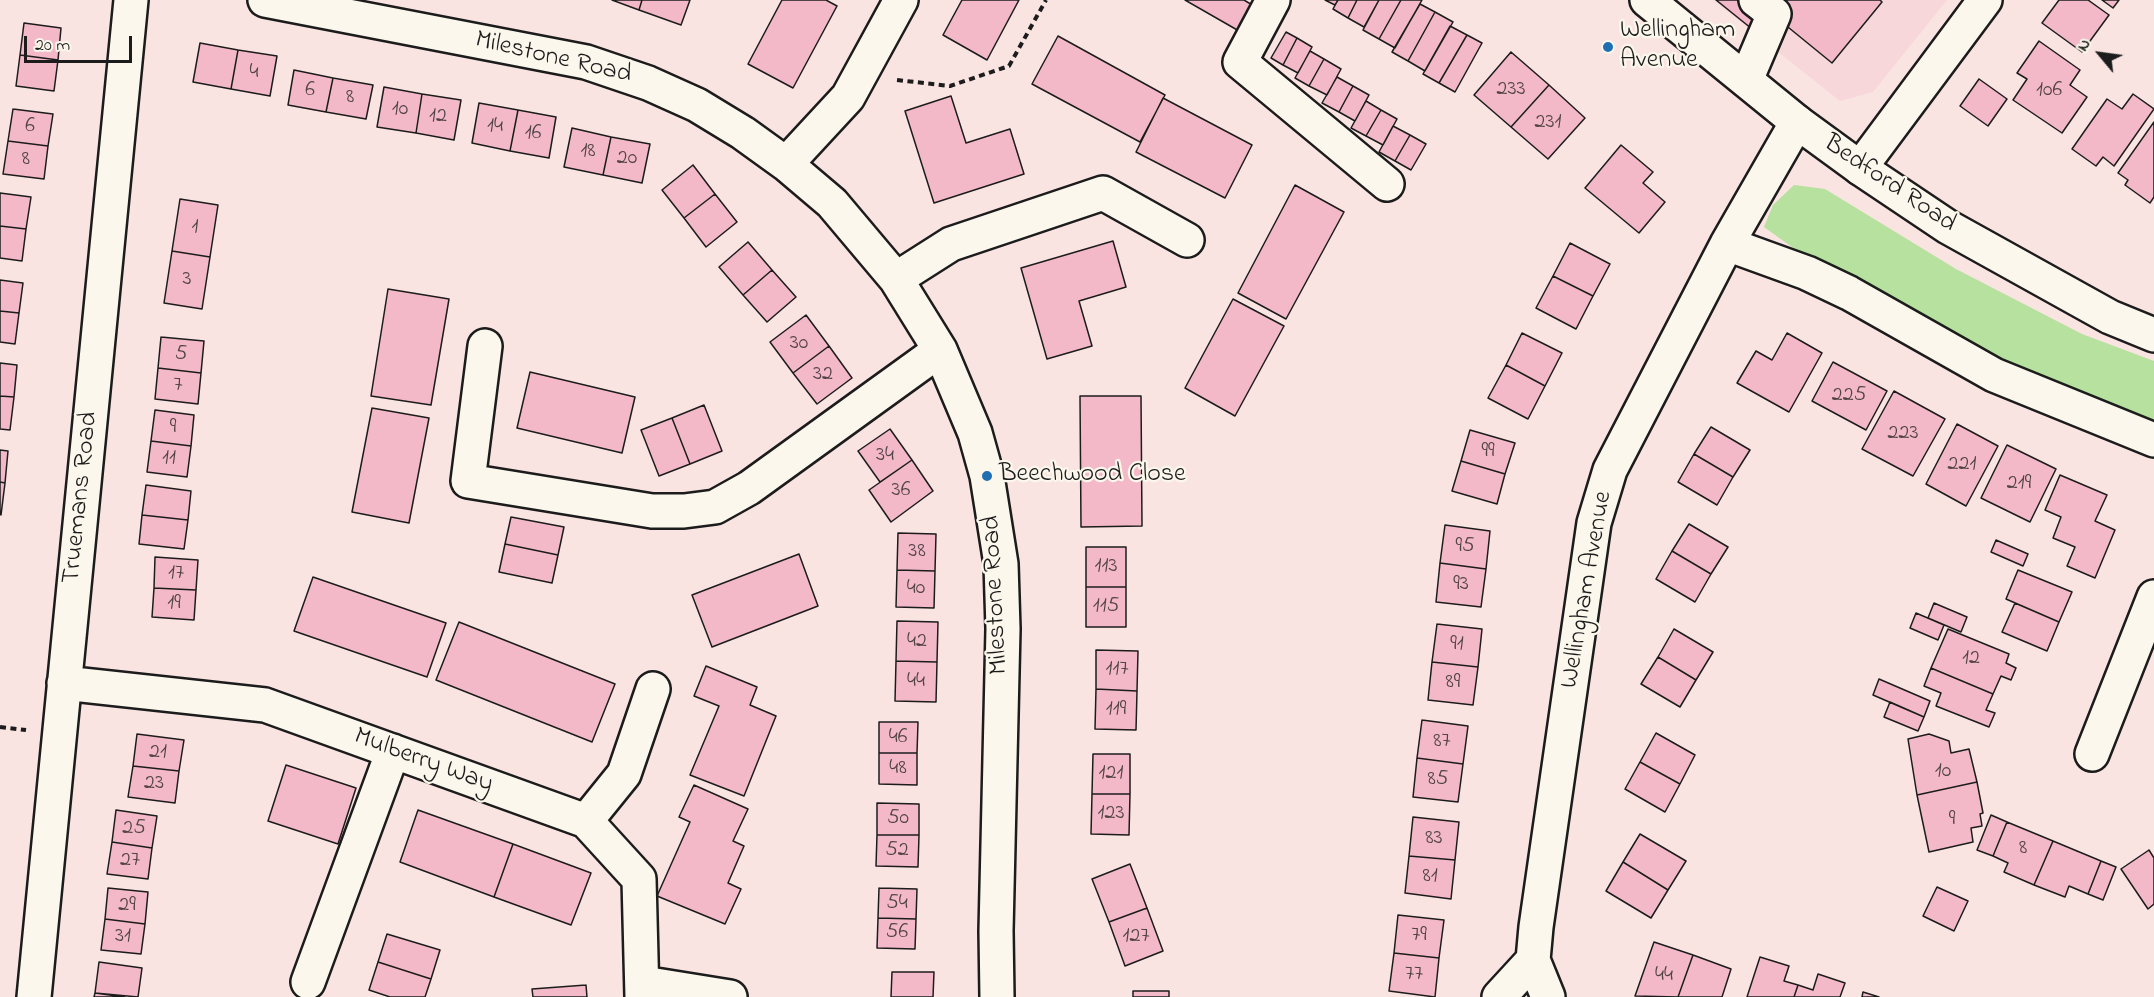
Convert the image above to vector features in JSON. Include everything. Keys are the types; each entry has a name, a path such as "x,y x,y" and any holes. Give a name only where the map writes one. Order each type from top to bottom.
{"street":[{"name":"Truemans Road","path":"34,997 131,0"},
{"name":"Milestone Road","path":"265,0 586,62 648,83 697,105 743,133 786,164 832,203 896,279 940,350 959,391 987,476 1001,564 1003,629 996,931 997,997"},
{"path":"786,164 848,97 901,0"},
{"path":"1273,0 1240,62 1387,184"},
{"name":"Bedford Road","path":"1647,0 1797,122 1948,227 2110,317 2154,335"},
{"path":"1746,80 1774,14 1756,0"},
{"path":"1860,168 1985,0"},
{"name":"Wellingham Avenue","path":"1533,960 1594,523 1610,470 1727,244 1797,122"},
{"path":"896,279 951,244 1104,193 1187,240"},
{"path":"1727,244 1807,273 1849,293 1994,375 2154,440"},
{"path":"485,346 468,481 652,511 684,512 715,507 749,488 940,350"},
{"path":"2092,754 2154,597"},
{"name":"Mulberry Way","path":"64,683 265,705 586,821 639,879 643,990"},
{"path":"586,821 624,774 653,689"},
{"path":"308,982 393,751"},
{"path":"1499,997 1533,960 1548,997"},
{"path":"643,990 730,997"}],"path":[{"path":"893,79 950,86 1009,66 1046,0"}],"shaded area":[{"path":"1713,0 1947,0 1873,92 1840,101"}],"green space":[{"path":"1794,185 1825,189 1956,269 2082,334 2154,361 2154,427 2048,385 1810,260 1764,227 1773,205"}],"building":[{"path":"612,0 642,0 639,10"},
{"path":"642,0 690,0 681,25 639,10"},
{"path":"782,0 826,0 837,6 793,88 748,64"},
{"path":"962,0 1019,0 987,60 943,35"},
{"path":"1185,0 1244,0 1254,6 1239,31"},
{"path":"1325,0 1338,0 1335,5"},
{"path":"1338,0 1357,0 1348,18 1333,9"},
{"path":"1357,0 1379,0 1364,27 1348,18"},
{"path":"1379,0 1401,0 1379,39 1363,30"},
{"path":"1401,0 1422,0 1395,48 1379,39"},
{"path":"1716,0 1880,0 1882,2 1832,63 1772,14 1757,33"},
{"path":"2059,0 2088,0 2109,15 2082,52 2042,23"},
{"path":"2102,0 2119,0 2113,8"},
{"path":"1420,4 1435,12 1408,61 1392,52"},
{"path":"1435,12 1453,22 1425,71 1408,61"},
{"path":"24,23 61,28 58,60 20,55"},
{"path":"1450,26 1467,35 1439,83 1423,74"},
{"path":"1286,32 1297,38 1283,65 1271,58"},
{"path":"1467,35 1482,43 1455,92 1439,83"},
{"path":"1058,36 1165,95 1140,142 1032,84"},
{"path":"1297,38 1312,47 1298,73 1283,65"},
{"path":"2039,41 2080,70 2070,85 2087,97 2062,133 2013,100 2027,79 2017,73"},
{"path":"200,43 238,50 231,89 193,82"},
{"path":"238,50 277,56 270,96 231,89"},
{"path":"1310,51 1324,59 1309,86 1295,78"},
{"path":"1511,52 1549,85 1511,127 1474,95"},
{"path":"20,55 58,60 54,91 16,86"},
{"path":"1324,59 1341,69 1327,95 1309,86"},
{"path":"294,70 333,78 326,112 288,105"},
{"path":"1337,77 1353,86 1339,112 1322,103"},
{"path":"333,78 373,85 366,119 326,112"},
{"path":"1979,79 2007,99 1988,126 1960,106"},
{"path":"1549,85 1585,118 1548,159 1511,127"},
{"path":"1353,86 1369,95 1355,121 1339,112"},
{"path":"384,87 422,94 416,133 377,127"},
{"path":"422,94 461,100 454,140 416,133"},
{"path":"2133,94 2154,109 2114,166 2103,157 2096,166 2072,149 2107,99 2122,109"},
{"path":"951,96 966,143 1010,129 1024,174 934,203 905,111"},
{"path":"1163,98 1252,145 1225,198 1136,152"},
{"path":"1366,101 1381,110 1366,136 1351,128"},
{"path":"479,103 518,110 510,151 472,143"},
{"path":"13,109 53,114 48,146 8,141"},
{"path":"518,110 556,117 549,158 510,151"},
{"path":"1381,110 1397,119 1383,145 1366,136"},
{"path":"2154,122 2154,197 2150,203 2125,185 2128,180 2118,173"},
{"path":"1393,126 1410,135 1395,161 1379,152"},
{"path":"572,128 611,137 603,175 564,167"},
{"path":"1410,135 1426,144 1411,170 1395,161"},
{"path":"611,137 650,144 642,183 603,175"},
{"path":"8,141 48,146 44,179 3,174"},
{"path":"1621,145 1653,172 1643,183 1665,202 1639,233 1585,188"},
{"path":"693,165 715,194 684,218 662,190"},
{"path":"1295,185 1344,212 1286,319 1238,293"},
{"path":"0,193 31,197 26,229 0,226"},
{"path":"715,194 737,222 706,247 684,218"},
{"path":"180,199 218,205 210,257 172,251"},
{"path":"0,226 26,229 22,261 0,258"},
{"path":"1113,241 1126,287 1079,301 1092,346 1047,359 1021,268"},
{"path":"748,242 772,270 743,295 719,267"},
{"path":"1570,243 1610,264 1593,296 1553,276"},
{"path":"172,251 210,257 202,309 164,303"},
{"path":"772,270 796,297 767,322 743,295"},
{"path":"1553,276 1593,296 1576,329 1536,308"},
{"path":"0,280 23,283 19,313 0,311"},
{"path":"388,289 449,299 431,405 371,396"},
{"path":"1233,299 1284,326 1235,416 1185,388"},
{"path":"0,311 19,313 15,344 0,342"},
{"path":"806,315 829,346 793,373 770,342"},
{"path":"1522,333 1562,353 1545,386 1506,365"},
{"path":"1787,333 1822,353 1789,412 1737,383 1756,351 1772,360"},
{"path":"161,337 204,341 201,373 158,368"},
{"path":"829,346 852,378 817,404 793,373"},
{"path":"1833,362 1887,391 1866,430 1812,401"},
{"path":"0,363 17,365 14,397 0,396"},
{"path":"1506,365 1545,386 1528,419 1488,398"},
{"path":"158,368 201,373 198,404 155,399"},
{"path":"530,372 635,397 622,453 517,428"},
{"path":"1894,391 1945,419 1913,476 1862,449"},
{"path":"0,396 14,397 10,430 0,429"},
{"path":"1080,396 1141,396 1142,526 1081,527"},
{"path":"704,405 722,451 690,464 672,418"},
{"path":"372,408 429,418 409,523 352,512"},
{"path":"155,410 194,415 191,446 151,441"},
{"path":"672,418 690,464 659,476 641,430"},
{"path":"1957,424 1998,446 1966,506 1926,484"},
{"path":"1711,427 1750,450 1733,477 1694,454"},
{"path":"890,429 912,460 880,482 858,451"},
{"path":"1470,430 1515,443 1505,474 1461,461"},
{"path":"151,441 191,446 187,477 147,472"},
{"path":"2007,445 2056,469 2030,522 1981,498"},
{"path":"0,450 8,451 5,483 0,482"},
{"path":"1694,454 1733,477 1717,505 1678,482"},
{"path":"912,460 933,491 891,522 869,490"},
{"path":"1461,461 1505,474 1497,504 1452,491"},
{"path":"2060,475 2107,495 2095,521 2115,530 2095,578 2067,566 2075,547 2053,538 2061,517 2045,510"},
{"path":"0,482 5,483 1,515 0,514"},
{"path":"146,485 191,491 188,520 142,515"},
{"path":"142,515 188,520 184,549 139,544"},
{"path":"511,517 564,527 558,555 505,544"},
{"path":"1689,524 1728,547 1711,574 1672,551"},
{"path":"1445,525 1490,531 1486,569 1440,563"},
{"path":"898,533 936,534 935,571 897,570"},
{"path":"1996,540 2028,554 2023,566 1991,552"},
{"path":"505,544 558,555 552,583 499,572"},
{"path":"1086,547 1126,547 1126,587 1086,587"},
{"path":"1672,551 1711,574 1695,602 1656,579"},
{"path":"799,554 818,606 712,647 692,595"},
{"path":"155,557 198,560 196,590 154,588"},
{"path":"1440,563 1486,569 1481,607 1436,602"},
{"path":"897,570 935,571 934,608 896,607"},
{"path":"2018,570 2072,592 2059,622 2006,599"},
{"path":"313,577 446,623 427,677 294,631"},
{"path":"1086,587 1126,587 1126,627 1086,627"},
{"path":"154,588 196,590 194,620 152,617"},
{"path":"1934,603 1967,617 1961,632 1928,618"},
{"path":"2015,603 2059,622 2047,651 2002,632"},
{"path":"1916,613 1944,625 1938,640 1910,628"},
{"path":"897,621 938,622 937,662 896,661"},
{"path":"459,622 615,684 592,742 436,680"},
{"path":"1437,624 1482,629 1478,667 1432,662"},
{"path":"1674,629 1713,652 1696,680 1658,657"},
{"path":"1948,629 2009,654 2006,663 2016,668 2011,680 2001,676 1993,694 1931,668"},
{"path":"1096,650 1138,651 1137,691 1096,689"},
{"path":"1658,657 1696,680 1680,707 1641,684"},
{"path":"896,661 937,662 936,702 895,701"},
{"path":"1432,662 1478,667 1473,705 1428,700"},
{"path":"706,666 757,687 750,705 776,716 744,796 690,775 719,706 694,696"},
{"path":"1931,668 1993,694 1986,710 1995,713 1989,727 1936,706 1941,693 1924,686"},
{"path":"1879,679 1930,701 1924,717 1873,695"},
{"path":"1096,689 1137,691 1136,730 1095,729"},
{"path":"1890,702 1924,717 1918,731 1884,717"},
{"path":"1422,720 1468,726 1463,764 1417,758"},
{"path":"879,722 918,722 917,753 879,753"},
{"path":"1656,733 1695,755 1680,784 1640,762"},
{"path":"137,734 184,740 179,771 133,766"},
{"path":"1929,734 1949,741 1951,753 1969,749 1977,782 1917,795 1908,739"},
{"path":"879,753 917,753 917,785 879,784"},
{"path":"1093,754 1130,754 1130,794 1092,794"},
{"path":"1417,758 1463,764 1458,802 1413,797"},
{"path":"1640,762 1680,784 1665,812 1625,789"},
{"path":"286,765 356,788 338,844 268,821"},
{"path":"133,766 179,771 175,803 128,797"},
{"path":"1977,782 1983,813 1980,814 1982,826 1971,828 1973,842 1929,852 1917,795"},
{"path":"694,785 748,809 733,841 744,846 728,883 741,889 725,924 657,896 690,822 679,817"},
{"path":"1092,794 1130,794 1129,835 1091,834"},
{"path":"877,803 919,804 919,835 877,835"},
{"path":"116,810 157,816 152,848 112,842"},
{"path":"418,810 513,844 494,897 400,862"},
{"path":"1991,815 2007,822 1993,856 1977,850"},
{"path":"1413,817 1459,822 1455,860 1409,856"},
{"path":"2007,822 2053,841 2034,885 2004,872 2008,863 1993,856"},
{"path":"1640,834 1686,861 1668,890 1623,862"},
{"path":"877,835 919,835 918,867 876,866"},
{"path":"2053,841 2101,861 2088,894 2069,886 2065,897 2034,885"},
{"path":"112,842 152,848 148,879 107,874"},
{"path":"513,844 591,873 571,925 494,897"},
{"path":"2149,850 2154,858 2154,904 2148,909 2121,869"},
{"path":"1409,856 1455,860 1451,899 1405,893"},
{"path":"2101,861 2116,867 2103,900 2088,894"},
{"path":"1623,862 1668,890 1651,918 1606,891"},
{"path":"1130,864 1147,908 1109,922 1092,879"},
{"path":"1937,887 1968,901 1954,931 1923,916"},
{"path":"108,888 148,892 145,924 105,919"},
{"path":"879,888 917,889 916,919 878,918"},
{"path":"1147,908 1163,951 1125,966 1109,922"},
{"path":"1398,915 1444,920 1439,958 1394,953"},
{"path":"878,918 916,919 915,949 877,948"},
{"path":"105,919 145,924 141,954 101,950"},
{"path":"387,934 440,950 431,979 378,962"},
{"path":"1654,942 1693,955 1678,997 1635,996"},
{"path":"1394,953 1439,958 1435,997 1389,991"},
{"path":"1693,955 1731,969 1722,997 1678,997"},
{"path":"1760,957 1789,966 1784,981 1798,985 1794,997 1747,997"},
{"path":"99,962 142,968 138,997 95,993"},
{"path":"378,962 431,979 425,997 390,997 369,990"},
{"path":"892,972 934,972 933,997 891,997"},
{"path":"1818,974 1845,983 1840,997 1794,997 1798,985 1813,990"},
{"path":"586,985 587,997 533,997 532,989"},
{"path":"1133,991 1169,991 1169,997 1133,997"},
{"path":"1863,992 1879,997 1862,997"},
{"path":"95,993 124,997 94,997"}],"place":[{"name":"Wellingham Avenue","path":"1608,47"},
{"name":"Beechwood Close","path":"987,476"}]}
